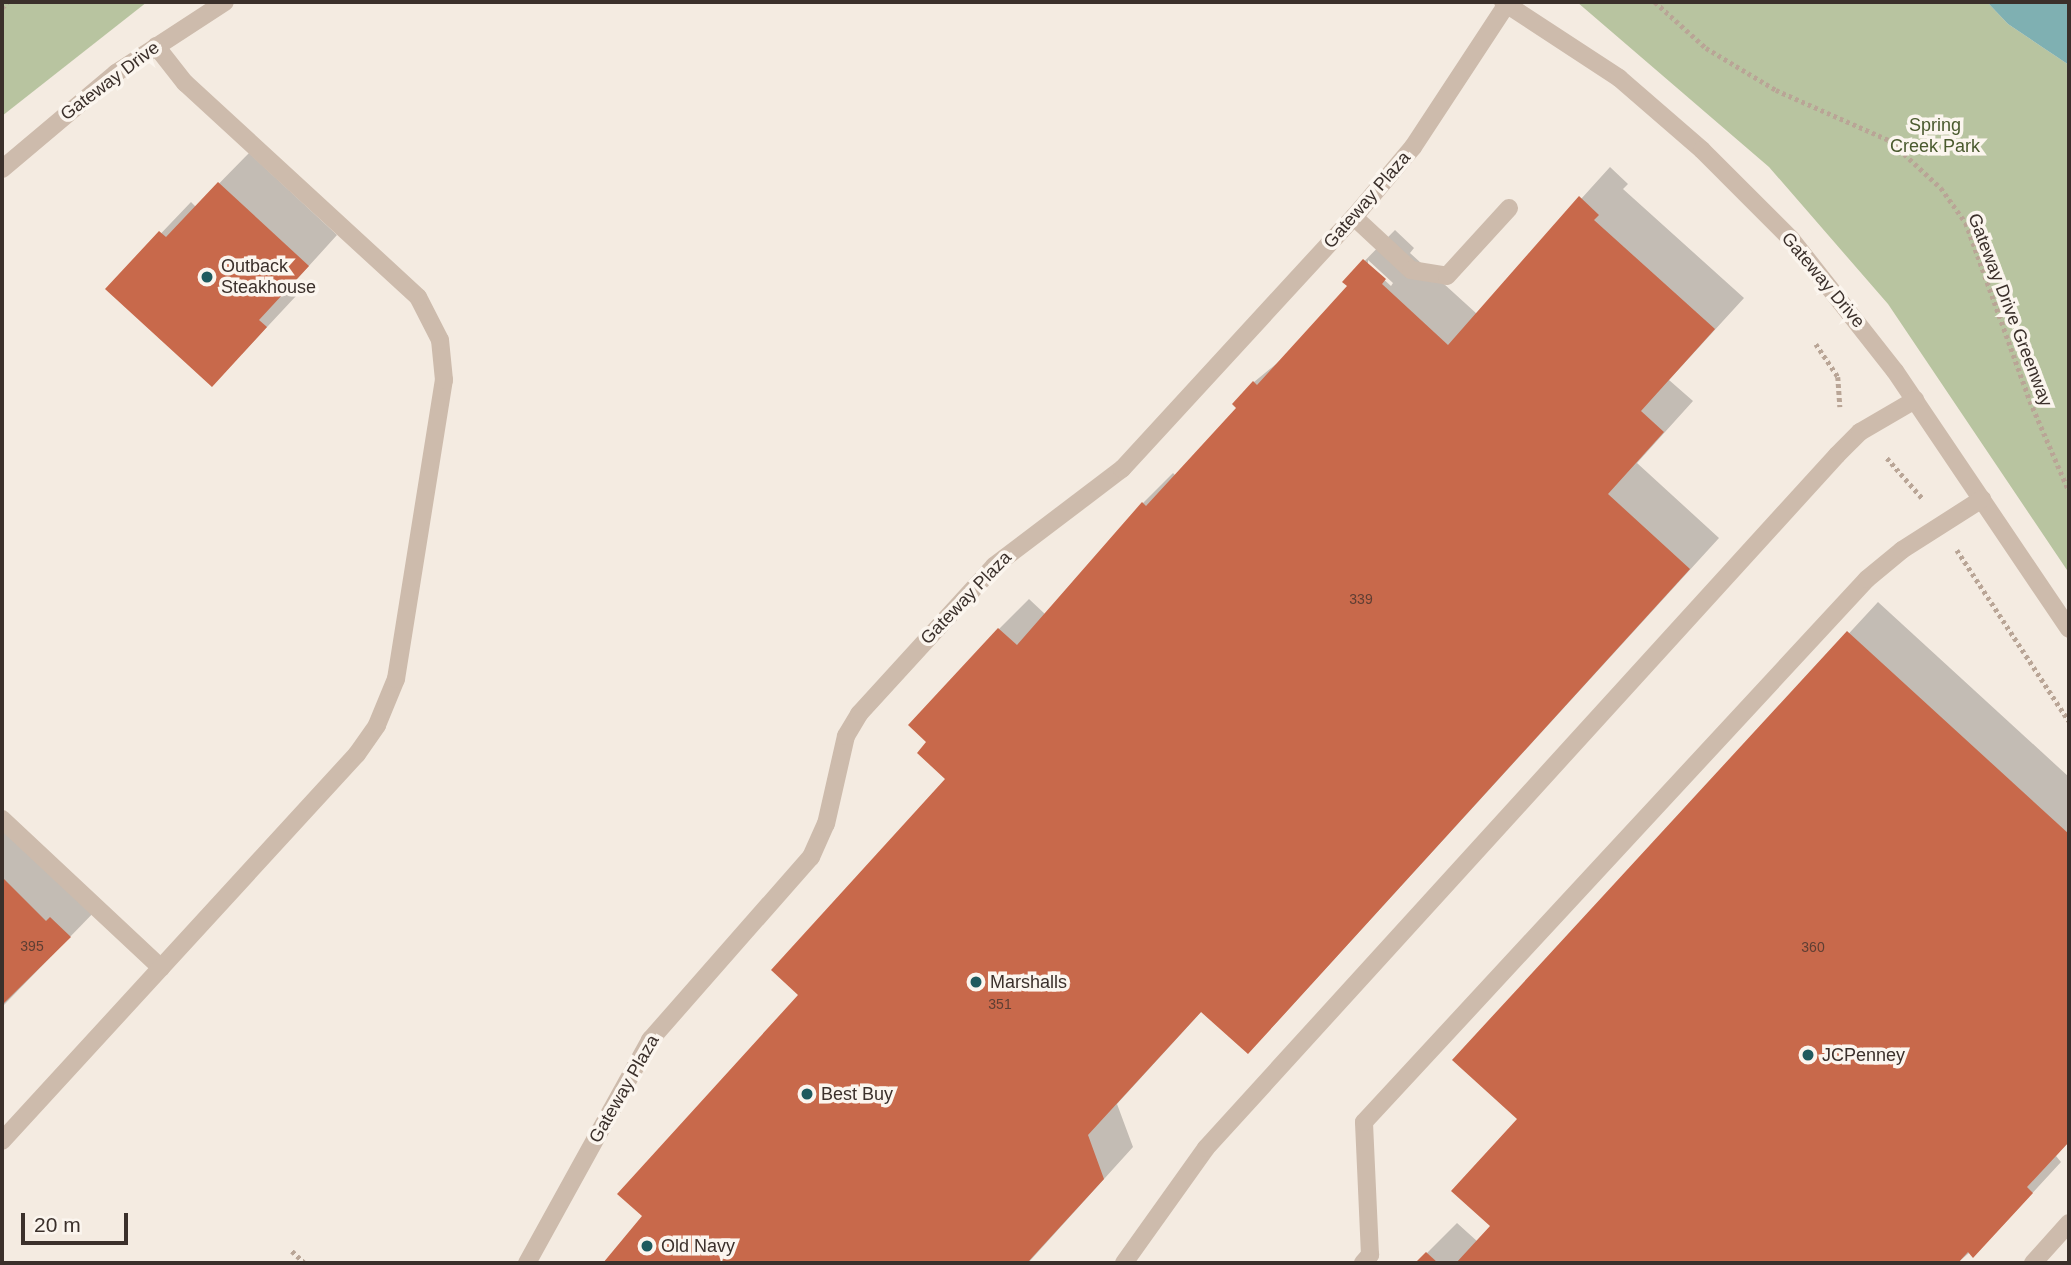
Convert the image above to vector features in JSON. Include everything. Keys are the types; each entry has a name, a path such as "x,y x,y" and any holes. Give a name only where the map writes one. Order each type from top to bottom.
{"street":[{"name":"Gateway Drive","path":"2,169 81,100 156,46 225,2"},
{"name":"Gateway Drive","path":"1505,3 1619,78 1749,195 1832,288 1915,400 2069,629"},
{"name":"Gateway Plaza","path":"527,1263 650,1040 811,857 825,824 846,736 859,714 994,566 1122,468 1354,217 1413,147 1505,3"},
{"path":"2,1141 357,754 386,710 399,661 444,364 436,328 418,297 185,83 156,46"},
{"path":"1354,217 1411,270 1447,276 1509,208"},
{"path":"1124,1263 1206,1148 1837,455 1860,432 1915,400"},
{"path":"1363,1263 1370,1255 1364,1122 1867,579 1902,550 1982,499"},
{"path":"2,819 161,968"},
{"path":"2033,1263 2069,1223"}],"path":[{"path":"2,9 7,2"},
{"name":"Gateway Drive Greenway","path":"1655,2 1706,48 1776,90 1889,140 1941,188 1966,223 2030,401 2069,491"},
{"path":"1816,344 1838,377 1840,407"},
{"path":"1887,458 1923,499"},
{"path":"1957,550 2069,721"},
{"path":"292,1251 305,1263"}],"green space":[{"path":"2,2 147,2 2,116"},
{"name":"Spring Creek Park","path":"1577,2 1987,2 2008,24 2069,65 2069,573 1888,304 1769,167"}],"water":[{"path":"1987,2 2069,2 2069,65 2008,24"}],"building":[{"name":"Outback Steakhouse","path":"218,182 309,266 259,320 267,327 212,387 105,289 159,231 166,237"},
{"path":"1579,196 1599,215 1594,220 1715,329 1641,411 1664,432 1608,494 1690,569 1248,1054 1201,1012 1088,1135 1104,1179 1027,1263 603,1263 642,1216 617,1194 798,995 771,970 945,779 917,753 926,742 908,725 998,628 1017,645 1142,502 1146,506 1236,408 1232,404 1253,381 1257,385 1347,286 1342,282 1363,259 1386,279 1382,284 1448,345"},
{"path":"1847,631 2069,834 2069,1142 2027,1187 2033,1193 1973,1258 1968,1252 1958,1263 1456,1263 1490,1226 1451,1191 1517,1119 1452,1060"},
{"path":"2,877 46,921 50,917 71,937 2,1005"},
{"path":"1426,1252 1438,1263 1415,1263"}],"place":[{"name":"Outback Steakhouse","path":"207,277"},
{"name":"Marshalls","path":"976,982"},
{"name":"JCPenney","path":"1808,1055"},
{"name":"Best Buy","path":"807,1094"},
{"name":"Old Navy","path":"647,1246"}]}
